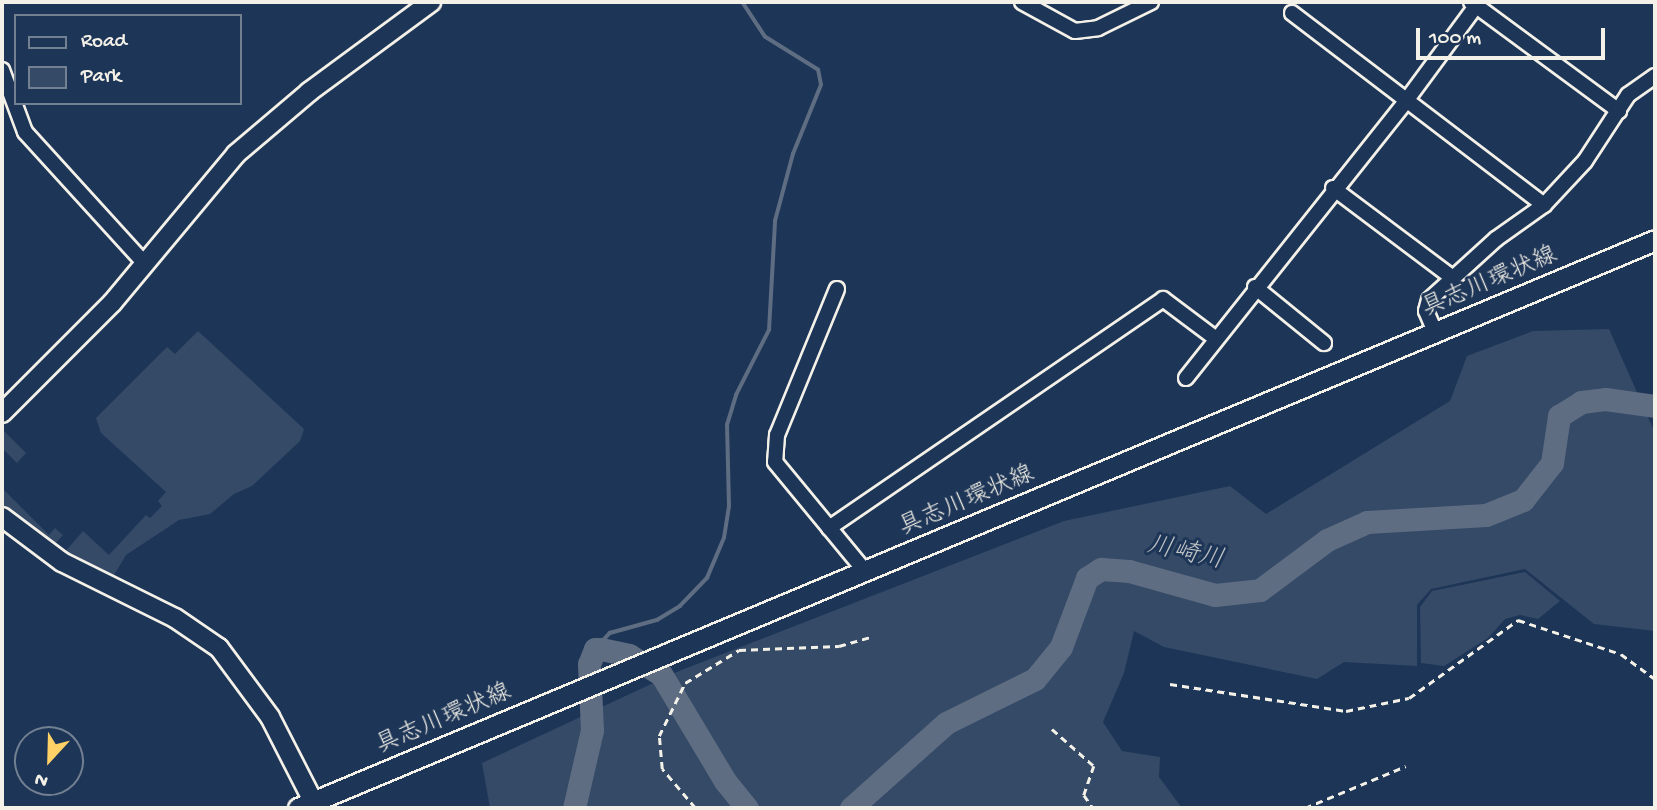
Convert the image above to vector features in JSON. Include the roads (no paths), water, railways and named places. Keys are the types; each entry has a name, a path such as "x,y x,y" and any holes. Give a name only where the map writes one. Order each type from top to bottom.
{"main road":[{"name":"具志川環状線","path":"309,806 539,707 1655,240"}],"street":[{"path":"2,413 69,349 145,264 236,154 309,92 431,2"},
{"path":"1022,2 1075,31 1098,28 1151,2"},
{"path":"1186,378 1333,188 1406,102 1473,4 1619,111"},
{"path":"1292,13 1544,205"},
{"path":"2,70 14,102"},
{"path":"1436,332 1426,311 1429,300 1450,276 1544,205 1585,161 1628,95 1655,76"},
{"path":"15,105 25,132 145,264"},
{"path":"1333,188 1450,276"},
{"path":"1255,287 1324,343"},
{"path":"837,289 777,435 775,462 865,571"},
{"path":"828,528 1163,299 1215,338"},
{"path":"2,517 62,562 174,618 219,648 257,694 309,806"}],"waterway":[{"path":"595,649 610,633 657,620 680,606 707,578 724,538 729,506 727,425 736,395 769,330 775,221 793,154 821,85 818,70 765,37 742,2"},
{"name":"川崎川","path":"851,808 946,723 1035,679 1061,647 1087,578 1101,569 1129,571 1215,595 1260,590 1327,540 1367,522 1486,515 1523,500 1552,463 1559,416 1581,402 1605,399 1655,406"},
{"name":"川崎川","path":"574,808 592,730 589,664 595,649 629,655 661,674 725,781 747,808"}]}
